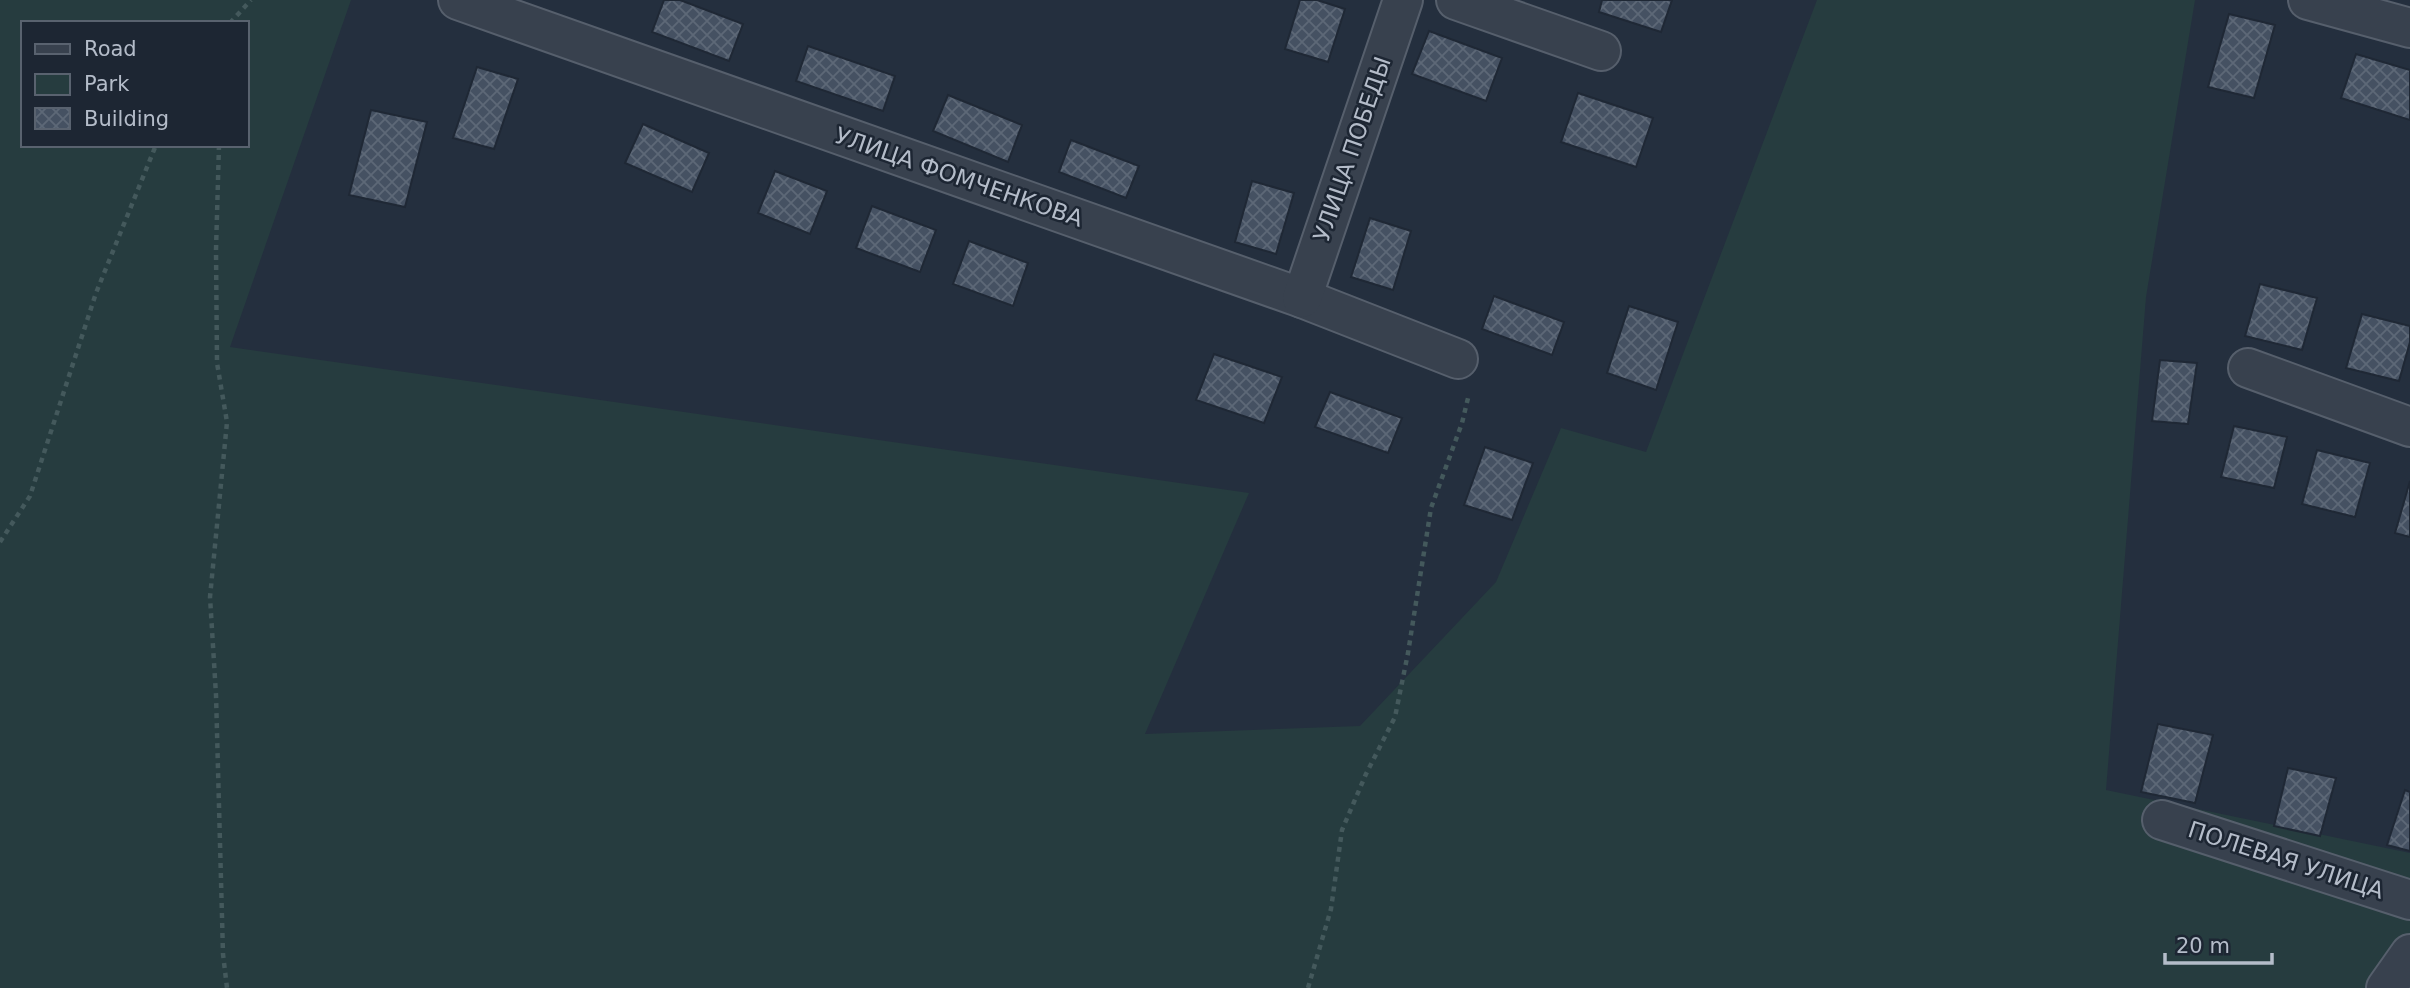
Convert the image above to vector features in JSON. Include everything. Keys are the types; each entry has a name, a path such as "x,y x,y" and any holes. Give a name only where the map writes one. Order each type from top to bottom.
{"street":[{"name":"УЛИЦА ФОМЧЕНКОВА","path":"458,0 1302,298 1458,359"},
{"name":"УЛИЦА ПОБЕДЫ","path":"1302,298 1403,0"},
{"path":"1456,0 1601,51"},
{"path":"2308,0 2410,28"},
{"path":"2248,368 2410,427"},
{"name":"ПОЛЕВАЯ УЛИЦА","path":"2162,820 2410,901"},
{"path":"2386,988 2410,954"}],"path":[{"path":"232,21 251,0"},
{"path":"0,542 30,496 96,293 155,147"},
{"path":"219,147 217,363 227,422 210,597 216,695 223,954 227,988"},
{"path":"1308,988 1331,909 1342,830 1395,717 1431,508 1462,423 1474,374 1458,359"}],"green space":[{"path":"0,0 351,0 230,347 1249,493 1145,734 1360,726 1496,582 1561,428 1646,452 1817,0 2195,0 2146,297 2106,790 2410,853 2410,988 0,988"}],"building":[{"path":"664,0 680,0 743,24 729,61 652,32"},
{"path":"1300,0 1317,0 1345,9 1328,62 1285,49"},
{"path":"1602,0 1672,0 1661,32 1599,12"},
{"path":"2229,14 2275,25 2254,98 2208,87"},
{"path":"1429,31 1502,58 1486,101 1412,74"},
{"path":"808,46 895,76 883,111 796,81"},
{"path":"2356,54 2410,70 2410,120 2341,98"},
{"path":"477,67 518,79 494,149 453,138"},
{"path":"1578,93 1653,118 1636,167 1561,142"},
{"path":"948,95 1022,125 1008,162 933,131"},
{"path":"371,110 427,122 405,207 349,195"},
{"path":"643,124 709,153 692,192 625,163"},
{"path":"1071,140 1139,166 1126,198 1059,172"},
{"path":"775,171 827,191 810,234 758,213"},
{"path":"1252,181 1294,193 1276,254 1235,242"},
{"path":"872,206 936,230 920,272 856,248"},
{"path":"1370,218 1411,231 1393,290 1351,277"},
{"path":"969,241 1028,263 1013,306 953,284"},
{"path":"2260,284 2317,298 2302,350 2245,336"},
{"path":"1494,296 1564,322 1552,355 1482,329"},
{"path":"1629,306 1678,322 1656,390 1607,373"},
{"path":"2362,314 2410,326 2410,342 2399,381 2346,368"},
{"path":"1214,354 1282,377 1264,423 1196,400"},
{"path":"2160,360 2197,363 2188,424 2152,421"},
{"path":"1330,392 1402,418 1388,453 1315,427"},
{"path":"2234,426 2287,437 2274,488 2221,477"},
{"path":"1485,447 1533,463 1512,520 1464,505"},
{"path":"2317,450 2370,463 2355,517 2302,504"},
{"path":"2410,481 2410,537 2395,533"},
{"path":"2158,724 2213,735 2195,803 2141,792"},
{"path":"2288,768 2336,778 2320,836 2274,826"},
{"path":"2405,790 2410,792 2410,851 2387,845"}]}
